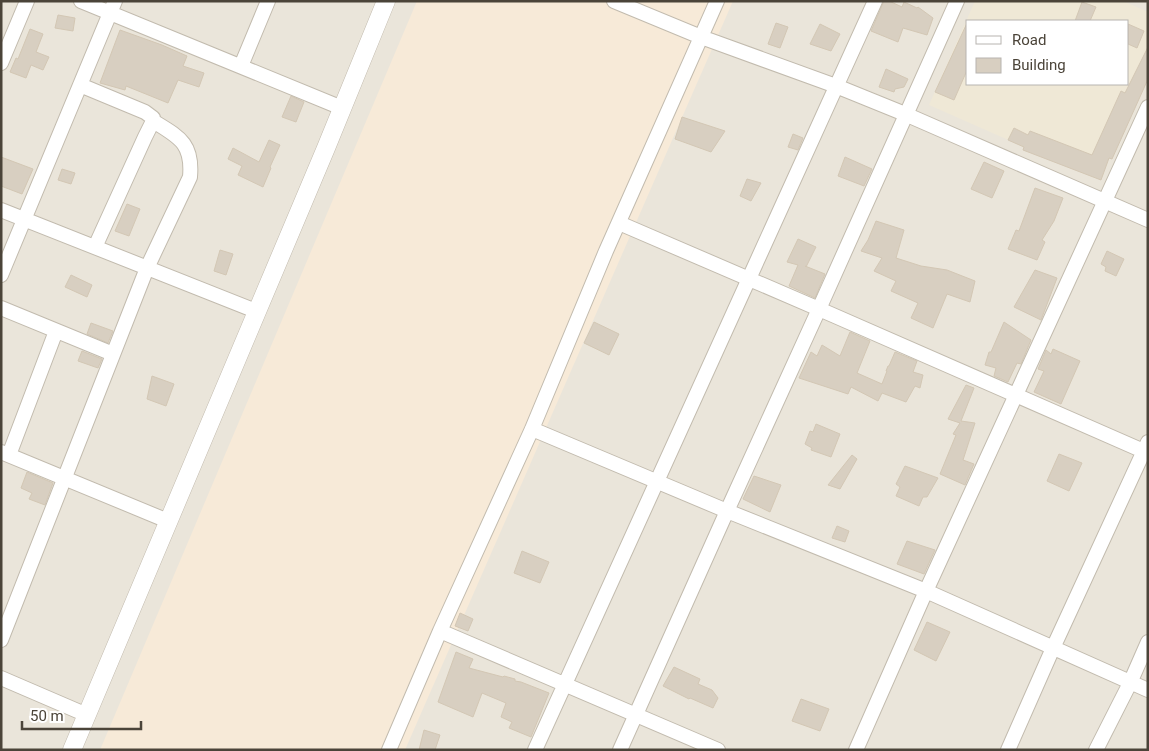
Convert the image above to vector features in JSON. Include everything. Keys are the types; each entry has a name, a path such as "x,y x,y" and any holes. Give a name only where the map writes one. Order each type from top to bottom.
{"street":[{"path":"1,63 28,1"},
{"path":"81,1 113,7 241,66 342,108"},
{"path":"241,66 268,1"},
{"path":"72,750 386,1"},
{"path":"614,1 702,37 906,114 1148,220"},
{"path":"389,750 440,631 532,429 606,251 717,1"},
{"path":"535,750 875,1"},
{"path":"620,750 957,1"},
{"path":"1,275 113,7"},
{"path":"1,640 147,268 190,177 191,162 180,138 153,121 153,118 146,112 80,86"},
{"path":"856,750 926,591 1148,107"},
{"path":"95,247 153,121"},
{"path":"1,210 256,311"},
{"path":"619,223 1016,396 1146,449 1053,648 1008,750"},
{"path":"1,308 113,354"},
{"path":"56,330 5,453 168,521"},
{"path":"532,429 726,511 926,591 1148,690"},
{"path":"440,631 718,750"},
{"path":"1096,750 1130,683 1148,642"},
{"path":"1,678 87,715"}],"shaded area":[{"path":"1,1 1148,1 1148,750 1,750"},
{"path":"417,1 733,1 405,750 100,750"},
{"path":"975,1 1123,1 1148,12 1148,64 1097,179 929,105 966,21 966,85 1129,85 1129,20 967,20"}],"building":[{"path":"884,1 889,1 902,7 904,2 918,7 933,18 927,35 903,28 898,42 871,31"},
{"path":"1082,2 1096,7 1090,20 1075,20"},
{"path":"58,15 75,18 73,31 55,28"},
{"path":"776,23 788,27 780,48 768,44"},
{"path":"820,24 840,34 831,51 810,44"},
{"path":"1129,24 1144,31 1137,48 1129,44"},
{"path":"966,25 966,73 954,100 935,92"},
{"path":"30,29 43,34 36,52 49,57 43,70 31,65 26,78 10,72 16,58 18,59"},
{"path":"120,30 187,56 183,66 204,73 199,87 178,80 168,103 126,86 125,90 100,83"},
{"path":"1148,47 1148,79 1112,159 1109,158 1101,180 1023,150 1024,147 1008,140 1014,128 1028,135 1030,131 1092,155 1121,91 1125,93"},
{"path":"886,69 908,79 904,87 895,89 894,92 879,87"},
{"path":"291,96 304,102 296,122 282,117"},
{"path":"682,117 725,131 711,152 675,139"},
{"path":"793,134 803,138 798,150 788,147"},
{"path":"269,140 280,145 263,187 238,175 242,166 228,159 233,148 259,162"},
{"path":"1,157 33,169 22,194 1,186"},
{"path":"845,157 872,169 864,186 838,176"},
{"path":"984,162 1004,171 992,198 971,189"},
{"path":"62,169 75,173 71,184 58,180"},
{"path":"747,179 761,183 751,201 740,196"},
{"path":"1035,188 1063,198 1054,221 1042,240 1045,242 1037,260 1008,249 1016,230 1019,231"},
{"path":"127,204 140,209 129,236 115,231"},
{"path":"876,221 904,230 896,258 921,266 947,270 975,281 970,302 947,294 933,328 911,318 918,303 891,291 896,281 874,271 882,258 861,251"},
{"path":"798,239 816,247 806,266 825,274 815,298 789,286 798,265 787,262"},
{"path":"220,250 233,254 226,275 214,271"},
{"path":"1107,251 1124,259 1116,276 1105,271 1106,267 1101,264"},
{"path":"1035,270 1057,278 1041,320 1014,307"},
{"path":"71,275 92,285 87,297 65,287"},
{"path":"594,322 619,334 609,355 584,343"},
{"path":"1004,322 1031,340 1021,364 1017,363 1008,382 994,376 996,368 985,365 989,352 991,352"},
{"path":"91,323 113,331 108,343 87,334"},
{"path":"850,332 870,341 857,373 882,384 895,352 917,361 913,372 923,375 920,388 915,386 906,402 882,393 878,401 851,387 848,394 799,378 811,352 817,356 822,345 840,356"},
{"path":"1053,349 1080,361 1061,404 1034,392 1044,371 1038,369 1046,350 1051,354"},
{"path":"82,351 102,359 98,368 78,361"},
{"path":"152,376 174,384 166,406 147,399"},
{"path":"966,385 974,388 961,421 975,423 963,460 974,464 965,485 940,474 956,435 953,434 960,423 948,419"},
{"path":"816,424 840,434 831,457 811,450 812,448 805,444 810,431 813,432"},
{"path":"1059,454 1082,463 1069,491 1047,481"},
{"path":"852,455 857,459 840,489 828,485"},
{"path":"905,466 938,478 927,497 923,497 919,506 896,496 900,487 896,484"},
{"path":"27,472 53,483 45,505 29,499 32,493 21,488"},
{"path":"754,476 781,485 770,512 743,499"},
{"path":"837,526 849,531 845,542 832,538"},
{"path":"907,541 935,550 924,574 897,564"},
{"path":"522,551 549,562 540,583 514,573"},
{"path":"460,613 473,619 468,631 455,626"},
{"path":"927,622 950,632 936,661 914,650"},
{"path":"456,652 473,659 469,668 515,679 515,681 549,693 531,737 509,728 512,722 501,717 506,703 482,693 473,717 438,702"},
{"path":"674,667 700,679 698,684 712,690 718,698 713,708 663,686"},
{"path":"801,699 829,709 820,731 792,721"},
{"path":"424,730 440,735 435,750 419,750"}]}
